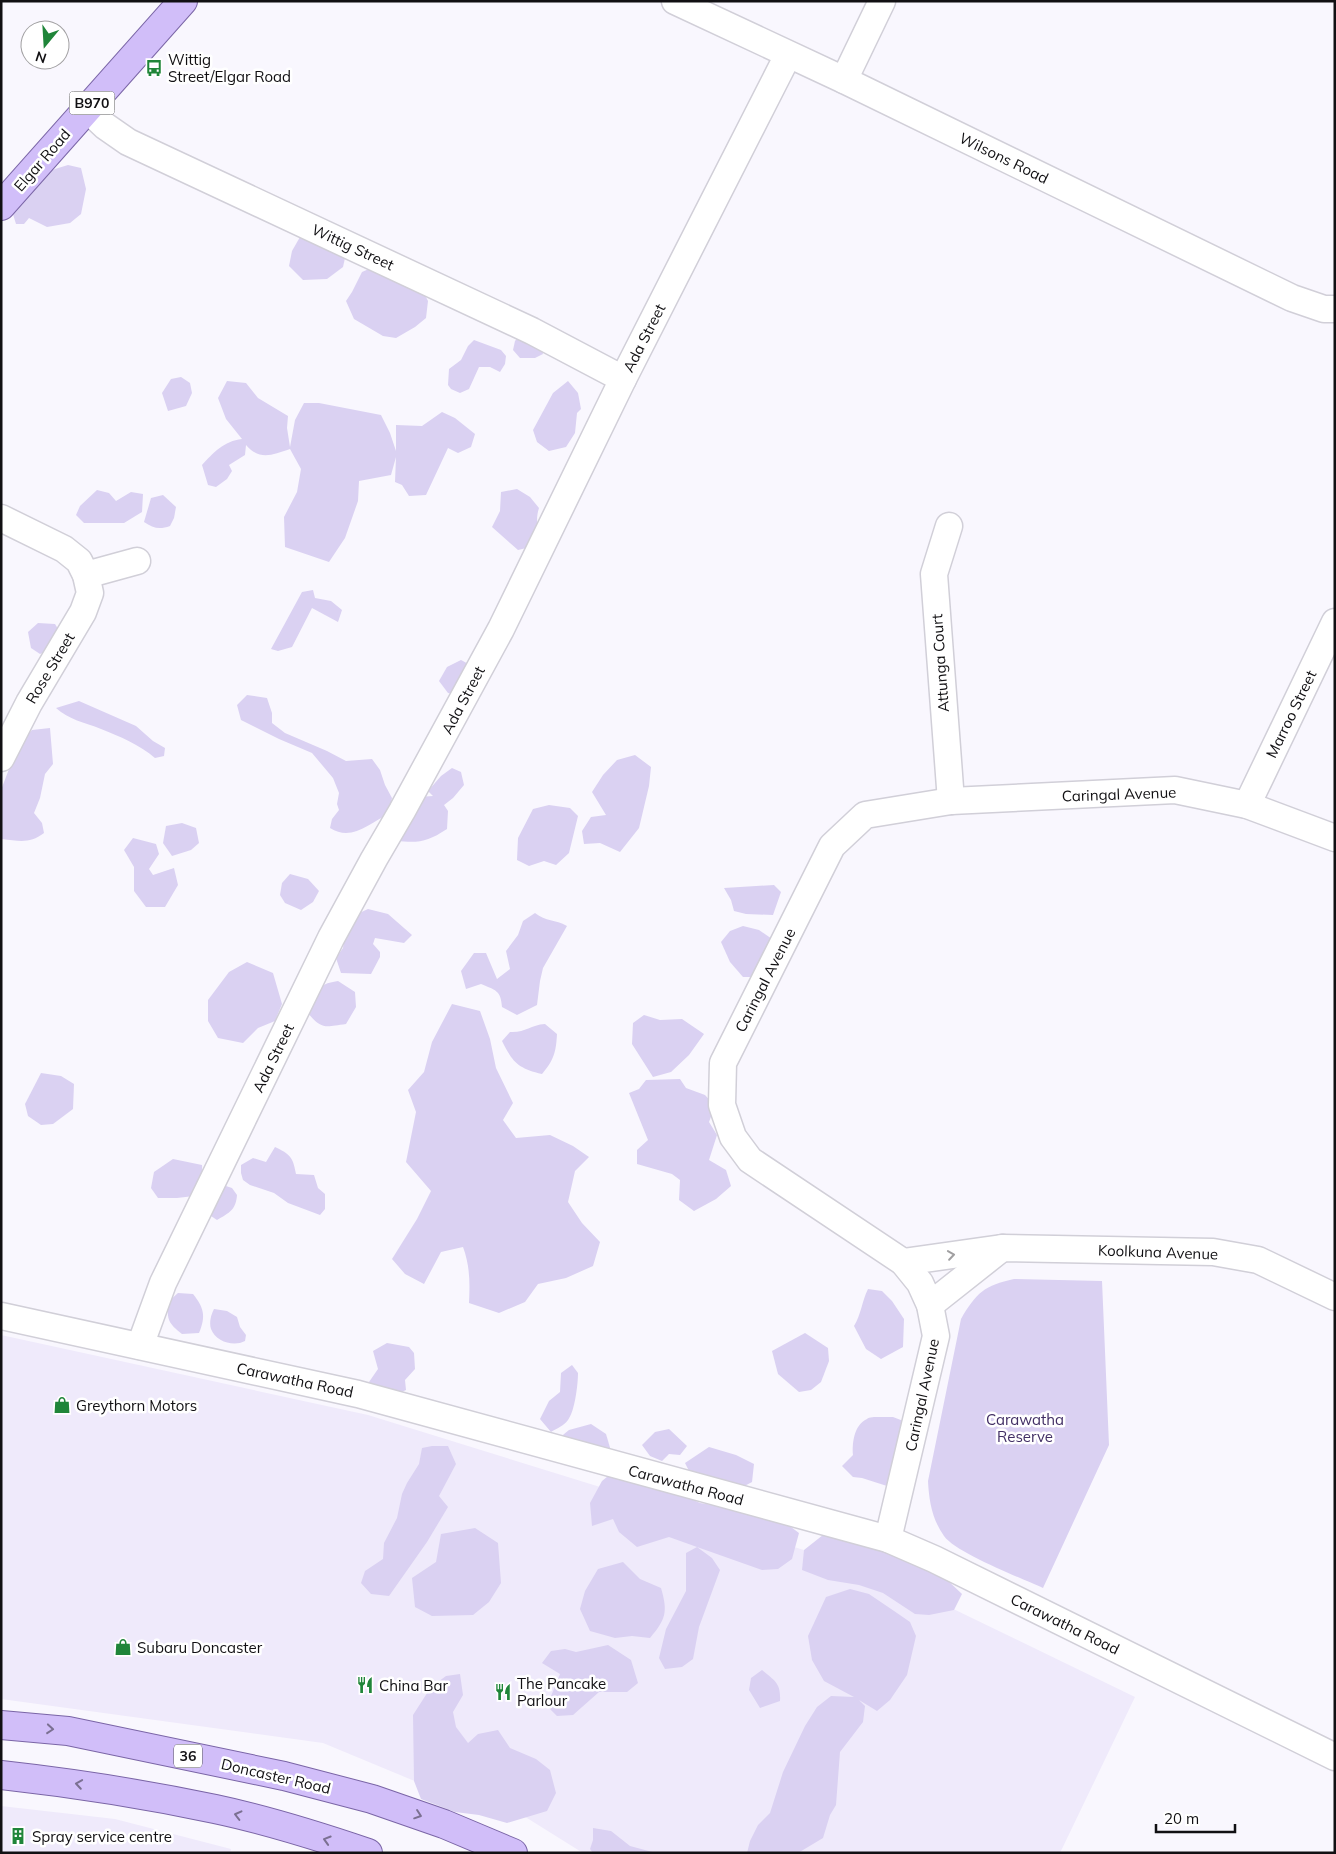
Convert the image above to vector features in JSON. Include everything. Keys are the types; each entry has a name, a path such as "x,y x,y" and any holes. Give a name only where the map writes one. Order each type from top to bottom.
{"main road":[{"name":"Elgar Road","path":"1,206 183,1"},
{"name":"Doncaster Road","path":"1,1725 68,1731 284,1776 372,1799 444,1824 514,1853"},
{"path":"1,1776 76,1783 216,1809 285,1827 368,1853"}],"street":[{"name":"Wilsons Road","path":"675,1 844,80 1292,298 1324,309 1335,309"},
{"path":"844,80 882,1"},
{"name":"Ada Street","path":"140,1346 163,1283 331,938 501,629 623,379 788,55"},
{"name":"Wittig Street","path":"87,109 105,126 128,142 532,331 623,379"},
{"path":"1,518 64,549 79,561 86,575 137,561"},
{"name":"Attunga Court","path":"949,526 934,574 951,801"},
{"name":"Rose Street","path":"1,758 29,703 84,612 90,593 86,575"},
{"name":"Marroo Street","path":"1247,805 1335,622"},
{"name":"Caringal Avenue","path":"888,1539 936,1336 930,1305 920,1283 903,1262 750,1160 733,1137 722,1105 723,1063 832,846 866,815 951,801 1175,790 1247,805 1335,838"},
{"path":"930,1305 1002,1248"},
{"name":"Koolkuna Avenue","path":"903,1262 1002,1248 1212,1252 1258,1260 1335,1296"},
{"name":"Carawatha Road","path":"1,1316 358,1394 713,1493 888,1539 934,1559 1335,1757"}],"shaded area":[{"path":"1,1335 368,1415 881,1574 1135,1697 1060,1853 583,1853 519,1813 429,1787 323,1743 1,1699"},
{"path":"1,1806 115,1819 231,1849 230,1853 1,1853"}],"green space":[{"path":"68,165 81,168 86,189 81,214 70,223 47,227 29,218 24,224 16,224 12,211 30,181"},
{"path":"300,237 339,241 345,258 343,267 327,279 303,280 289,266 292,251"},
{"path":"378,265 422,289 428,301 426,318 396,338 383,336 354,319 346,301 362,272"},
{"path":"520,335 542,348 543,354 535,358 520,358 513,350 515,341"},
{"path":"474,340 501,350 506,356 505,364 500,372 490,367 479,367 469,389 460,393 451,389 448,385 449,369 461,360 468,346"},
{"path":"181,377 190,383 192,393 186,406 168,411 162,393 171,379"},
{"path":"227,381 246,383 258,398 288,416 287,428 290,447 295,420 304,403 319,403 381,415 396,451 396,425 422,426 442,412 455,418 475,434 471,447 458,453 448,448 426,495 409,496 402,485 395,482 396,457 391,475 359,481 358,501 345,538 329,562 285,547 284,517 297,492 301,469 290,449 272,455 261,455 246,445 245,455 229,465 232,471 227,479 216,487 208,485 202,465 224,445 242,439 226,419 218,398"},
{"path":"568,381 578,393 581,409 577,413 575,433 566,447 549,451 537,442 533,430 553,393"},
{"path":"517,489 530,497 539,508 535,546 518,550 492,527 500,511 501,492"},
{"path":"97,490 109,493 116,501 131,492 143,494 142,512 124,523 84,523 76,515 80,506"},
{"path":"163,495 176,507 174,518 170,526 156,528 144,522 151,498"},
{"path":"313,590 315,598 331,601 342,610 338,622 312,608 292,647 278,651 271,649 302,592"},
{"path":"38,623 55,624 60,632 57,647 40,654 31,648 28,632"},
{"path":"461,660 474,667 465,696 448,693 439,681 447,667"},
{"path":"247,695 267,698 272,713 272,723 285,733 346,761 372,759 380,770 392,798 389,814 353,832 338,832 330,828 332,819 339,810 337,804 339,793 333,778 312,753 241,720 237,705"},
{"path":"79,701 136,726 153,741 165,748 164,756 155,758 129,741 71,718 56,708"},
{"path":"50,728 53,764 45,774 40,798 34,813 42,823 44,833 29,840 2,839 1,790 19,743 32,730"},
{"path":"635,755 651,767 649,786 639,828 620,852 600,843 584,844 582,831 591,817 606,815 592,792 603,775 617,760"},
{"path":"452,768 461,772 464,785 444,805 448,811 447,829 423,841 396,841 417,797 433,796 428,791 441,776"},
{"path":"549,805 570,808 578,816 569,853 556,865 544,861 529,866 517,860 518,838 533,809"},
{"path":"182,823 196,828 199,843 191,850 172,856 163,843 166,826"},
{"path":"133,838 156,844 159,854 149,869 153,875 174,868 178,885 165,907 146,907 134,891 134,867 124,850"},
{"path":"290,874 308,879 319,891 313,902 301,910 285,903 280,895 282,883"},
{"path":"774,885 781,892 773,915 746,914 734,911 731,900 724,888"},
{"path":"368,909 388,914 412,935 404,943 375,938 373,944 380,952 380,957 371,974 341,973 336,958 343,948 344,939 355,915"},
{"path":"535,913 543,918 567,926 543,968 537,1005 517,1015 502,1007 499,994 494,989 481,984 466,989 461,971 474,953 486,953 497,979 510,969 506,951 518,935 523,921"},
{"path":"743,926 759,930 775,941 760,977 743,977 730,962 721,942 730,931"},
{"path":"247,962 273,973 282,1004 275,1021 258,1028 243,1043 218,1038 208,1021 208,1000 229,972"},
{"path":"338,981 355,992 356,1007 346,1024 324,1026 316,1022 307,1012 314,995 320,987"},
{"path":"452,1004 480,1011 490,1039 496,1068 513,1103 503,1120 516,1138 550,1135 573,1146 589,1157 575,1171 568,1202 582,1223 600,1242 593,1266 566,1278 538,1284 525,1302 499,1313 469,1303 469,1275 463,1247 441,1252 424,1284 405,1274 392,1259 417,1219 431,1191 406,1162 416,1112 408,1090 424,1072 432,1042"},
{"path":"644,1015 660,1020 682,1019 704,1034 689,1055 671,1072 653,1077 632,1044 633,1023"},
{"path":"545,1024 557,1034 554,1056 542,1074 517,1064 502,1041 510,1032"},
{"path":"41,1073 61,1076 74,1084 73,1109 53,1124 41,1125 28,1116 25,1104"},
{"path":"680,1079 686,1088 705,1095 715,1106 709,1122 717,1135 709,1160 726,1170 731,1186 716,1199 694,1211 679,1200 680,1180 672,1174 637,1164 637,1150 648,1140 629,1093 639,1089 646,1080"},
{"path":"275,1147 290,1157 296,1174 314,1175 318,1188 325,1194 325,1209 320,1215 288,1203 274,1193 250,1185 243,1180 241,1165 253,1158 266,1162"},
{"path":"173,1159 202,1165 203,1185 194,1196 158,1198 151,1188 154,1172"},
{"path":"223,1185 232,1188 237,1195 231,1210 217,1220 208,1214"},
{"name":"Carawatha Reserve","path":"1014,1279 1102,1281 1109,1445 1043,1588 1005,1572 951,1543 944,1536 937,1523 930,1503 928,1488 961,1319 977,1296 988,1287"},
{"path":"868,1289 882,1291 892,1301 904,1319 903,1347 881,1359 866,1349 854,1326"},
{"path":"178,1293 193,1294 200,1304 203,1312 203,1322 199,1333 182,1334 169,1321 168,1302"},
{"path":"214,1309 227,1311 237,1317 240,1327 246,1335 245,1341 241,1343 226,1342 213,1333 210,1326"},
{"path":"805,1333 828,1348 829,1361 821,1382 811,1390 799,1392 778,1374 772,1351"},
{"path":"387,1343 409,1347 414,1353 415,1369 405,1380 406,1390 396,1394 386,1393 369,1382 378,1369 373,1351"},
{"path":"572,1365 578,1373 573,1410 567,1422 551,1432 540,1419 549,1401 560,1392 561,1373"},
{"path":"872,1417 893,1417 906,1422 904,1469 887,1486 853,1477 842,1466 853,1455 854,1440 859,1425"},
{"path":"591,1424 606,1434 611,1451 591,1472 570,1466 558,1439 569,1430"},
{"path":"669,1429 687,1446 680,1455 669,1454 662,1461 650,1456 642,1445 655,1432"},
{"path":"448,1446 456,1464 439,1496 448,1507 427,1542 389,1596 371,1594 361,1583 365,1571 383,1559 384,1543 397,1518 402,1494 419,1464 422,1448"},
{"path":"709,1447 736,1455 754,1464 752,1482 737,1490 693,1479 685,1463"},
{"path":"619,1467 700,1503 775,1515 799,1533 792,1559 778,1569 762,1570 669,1537 637,1547 619,1532 613,1519 592,1526 590,1503 602,1481"},
{"path":"850,1521 945,1578 962,1594 954,1610 929,1615 915,1614 883,1593 859,1585 828,1580 802,1570 804,1550 823,1535"},
{"path":"475,1528 498,1543 501,1583 489,1602 473,1615 432,1616 415,1607 412,1578 436,1562 441,1534"},
{"path":"697,1547 712,1558 720,1570 699,1627 693,1659 682,1667 665,1669 659,1658 666,1629 686,1591 686,1553"},
{"path":"623,1562 640,1579 661,1588 665,1609 664,1615 650,1638 632,1636 615,1638 590,1631 580,1609 585,1591 598,1569"},
{"path":"850,1589 869,1594 910,1622 916,1636 907,1675 890,1700 877,1711 859,1700 865,1706 863,1722 840,1752 836,1805 830,1815 823,1838 798,1853 747,1853 750,1841 758,1825 770,1813 783,1772 805,1726 817,1707 831,1696 854,1697 824,1681 812,1660 808,1636 826,1597"},
{"path":"608,1645 631,1660 638,1683 627,1692 599,1692 573,1715 557,1716 547,1706 560,1674 542,1663 551,1651 565,1649 576,1652"},
{"path":"762,1670 778,1686 780,1701 760,1708 749,1690 751,1678"},
{"path":"460,1674 463,1695 453,1712 456,1727 468,1743 478,1734 498,1730 510,1748 536,1759 550,1770 556,1793 547,1811 507,1823 479,1815 455,1812 421,1799 414,1781 413,1715 431,1687 446,1676"},
{"path":"593,1828 611,1831 630,1846 656,1853 593,1853 590,1849 593,1840"}],"place":[{"name":"Wittig Street/Elgar Road","path":"154,68"},
{"name":"Greythorn Motors","path":"62,1405"},
{"name":"Subaru Doncaster","path":"123,1647"},
{"name":"China Bar","path":"365,1685"},
{"name":"The Pancake Parlour","path":"503,1692"},
{"name":"Spray service centre","path":"18,1836"}]}
